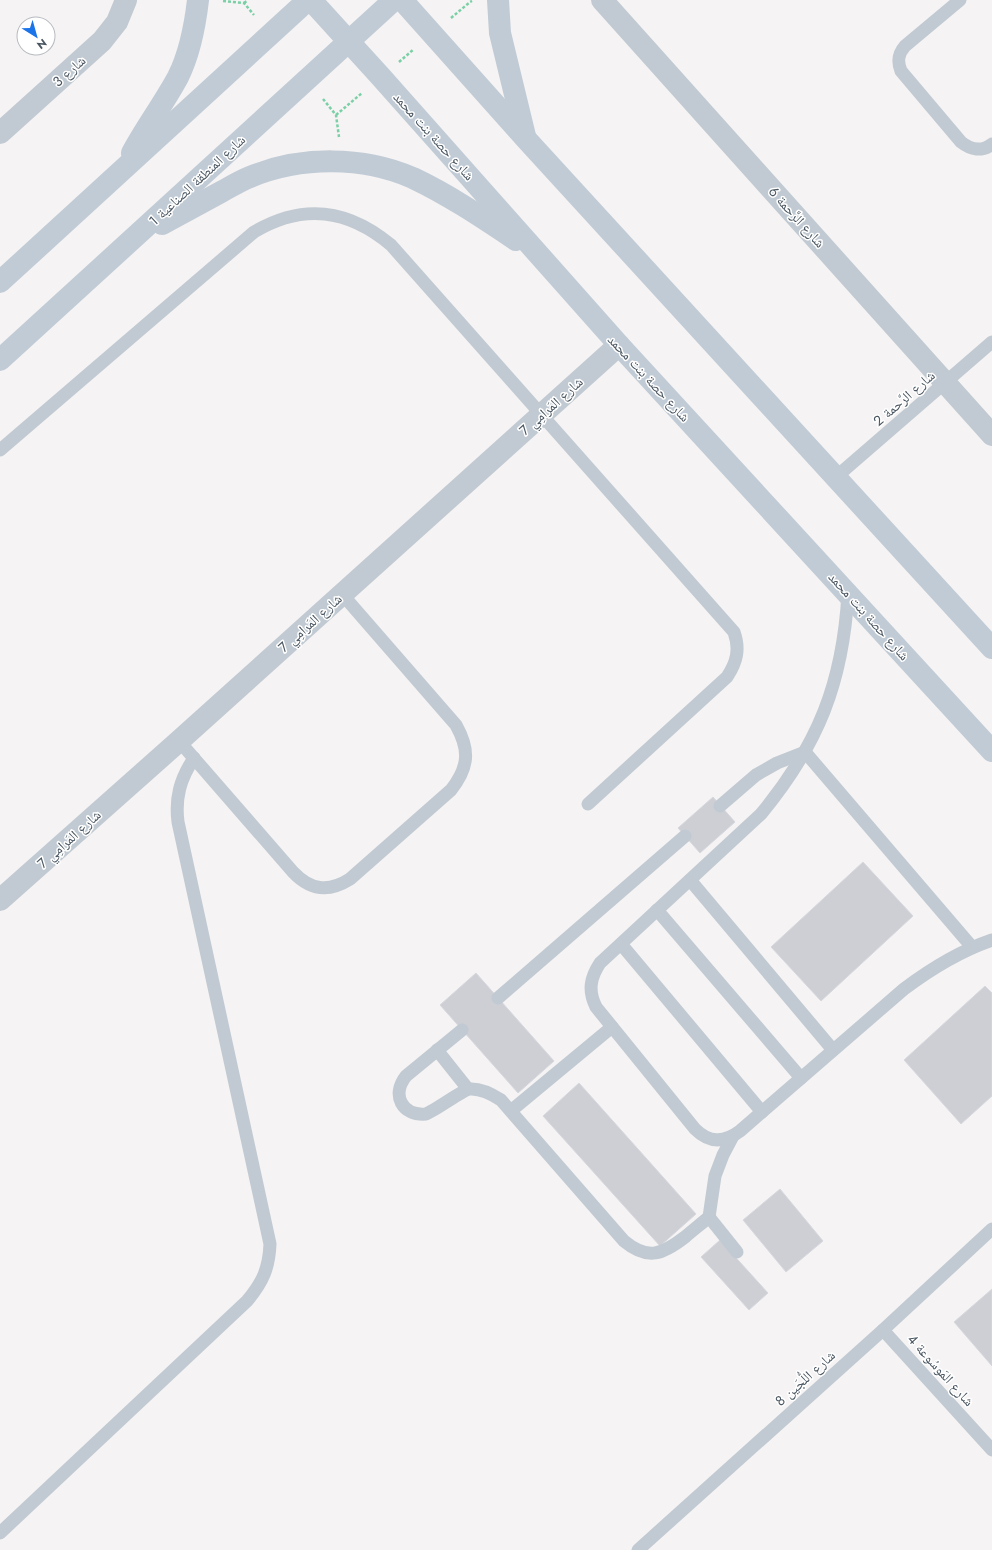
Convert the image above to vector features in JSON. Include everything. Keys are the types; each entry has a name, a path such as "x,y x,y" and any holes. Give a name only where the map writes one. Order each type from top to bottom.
{"main road":[{"path":"123,169 178,76 188,52 195,26 198,0"},
{"path":"0,282 310,0"},
{"name":"شارع حصة بنت محمد","path":"310,0 349,41 619,345 992,751"},
{"name":"شارع المنطقة الصناعية 1","path":"0,360 394,0"},
{"path":"402,0 526,139 992,648"},
{"path":"498,0 500,33 526,139"},
{"path":"134,238 250,177 272,169 295,164 342,162 366,164 411,178 456,201 540,256"}],"street":[{"name":"شارع 3","path":"0,134 102,41 117,22 126,0"},
{"name":"شارع الرَّحمة 6","path":"602,0 992,435"},
{"name":"شارع المَرامِي 7","path":"0,900 619,345"}],"lane":[{"path":"960,0 905,46 898,57 898,65 901,71 961,142 968,147 976,149 983,149 992,144"},
{"path":"0,450 241,241 268,223 300,214 332,215 364,225 390,245 734,632 738,648 734,668 727,677 588,804"},
{"name":"شارع الرَّحمة 2","path":"836,477 992,342"},
{"path":"848,593 844,638 834,683 824,711 805,752 780,791 761,814 598,967 591,980 592,998 596,1007 701,1135 708,1139 717,1141 725,1140 733,1136 762,1112 904,989 928,971 972,947 992,940"},
{"path":"179,741 300,879 309,885 319,888 330,888 341,885 350,879 451,790 460,778 465,765 466,751 463,737 456,724 342,594"},
{"path":"720,806 756,775 777,763 805,752"},
{"path":"805,752 972,947"},
{"path":"0,1533 247,1301 264,1277 269,1261 270,1244 178,822 178,795 181,782 186,770 194,758"},
{"path":"498,998 685,836"},
{"path":"690,880 833,1050"},
{"path":"657,910 801,1078"},
{"path":"621,944 762,1112"},
{"path":"512,1110 612,1027"},
{"path":"462,1030 406,1076 399,1088 399,1096 405,1108 419,1115 426,1114 468,1089 480,1090 501,1100 512,1110 624,1242 630,1247 646,1253 663,1251 671,1248 709,1216 715,1176 722,1155 733,1136"},
{"path":"438,1050 468,1089"},
{"path":"709,1216 737,1252"},
{"name":"شارع اللُّجَين 8","path":"638,1550 883,1330 992,1229"},
{"name":"شارع المَوسُوعة 4","path":"883,1330 992,1450"}],"path":[{"path":"222,1 244,3 248,0"},
{"path":"336,115 470,2 468,0"}],"building":[{"path":"713,797 735,822 700,853 678,828"},
{"path":"863,862 913,916 821,1001 771,947"},
{"path":"476,973 554,1061 518,1093 440,1005"},
{"path":"985,986 992,993 992,1096 961,1124 904,1060"},
{"path":"579,1083 696,1214 660,1246 543,1116"},
{"path":"780,1189 823,1241 786,1272 743,1220"},
{"path":"720,1240 768,1293 749,1310 701,1257"},
{"path":"992,1289 992,1366 954,1322"}]}
